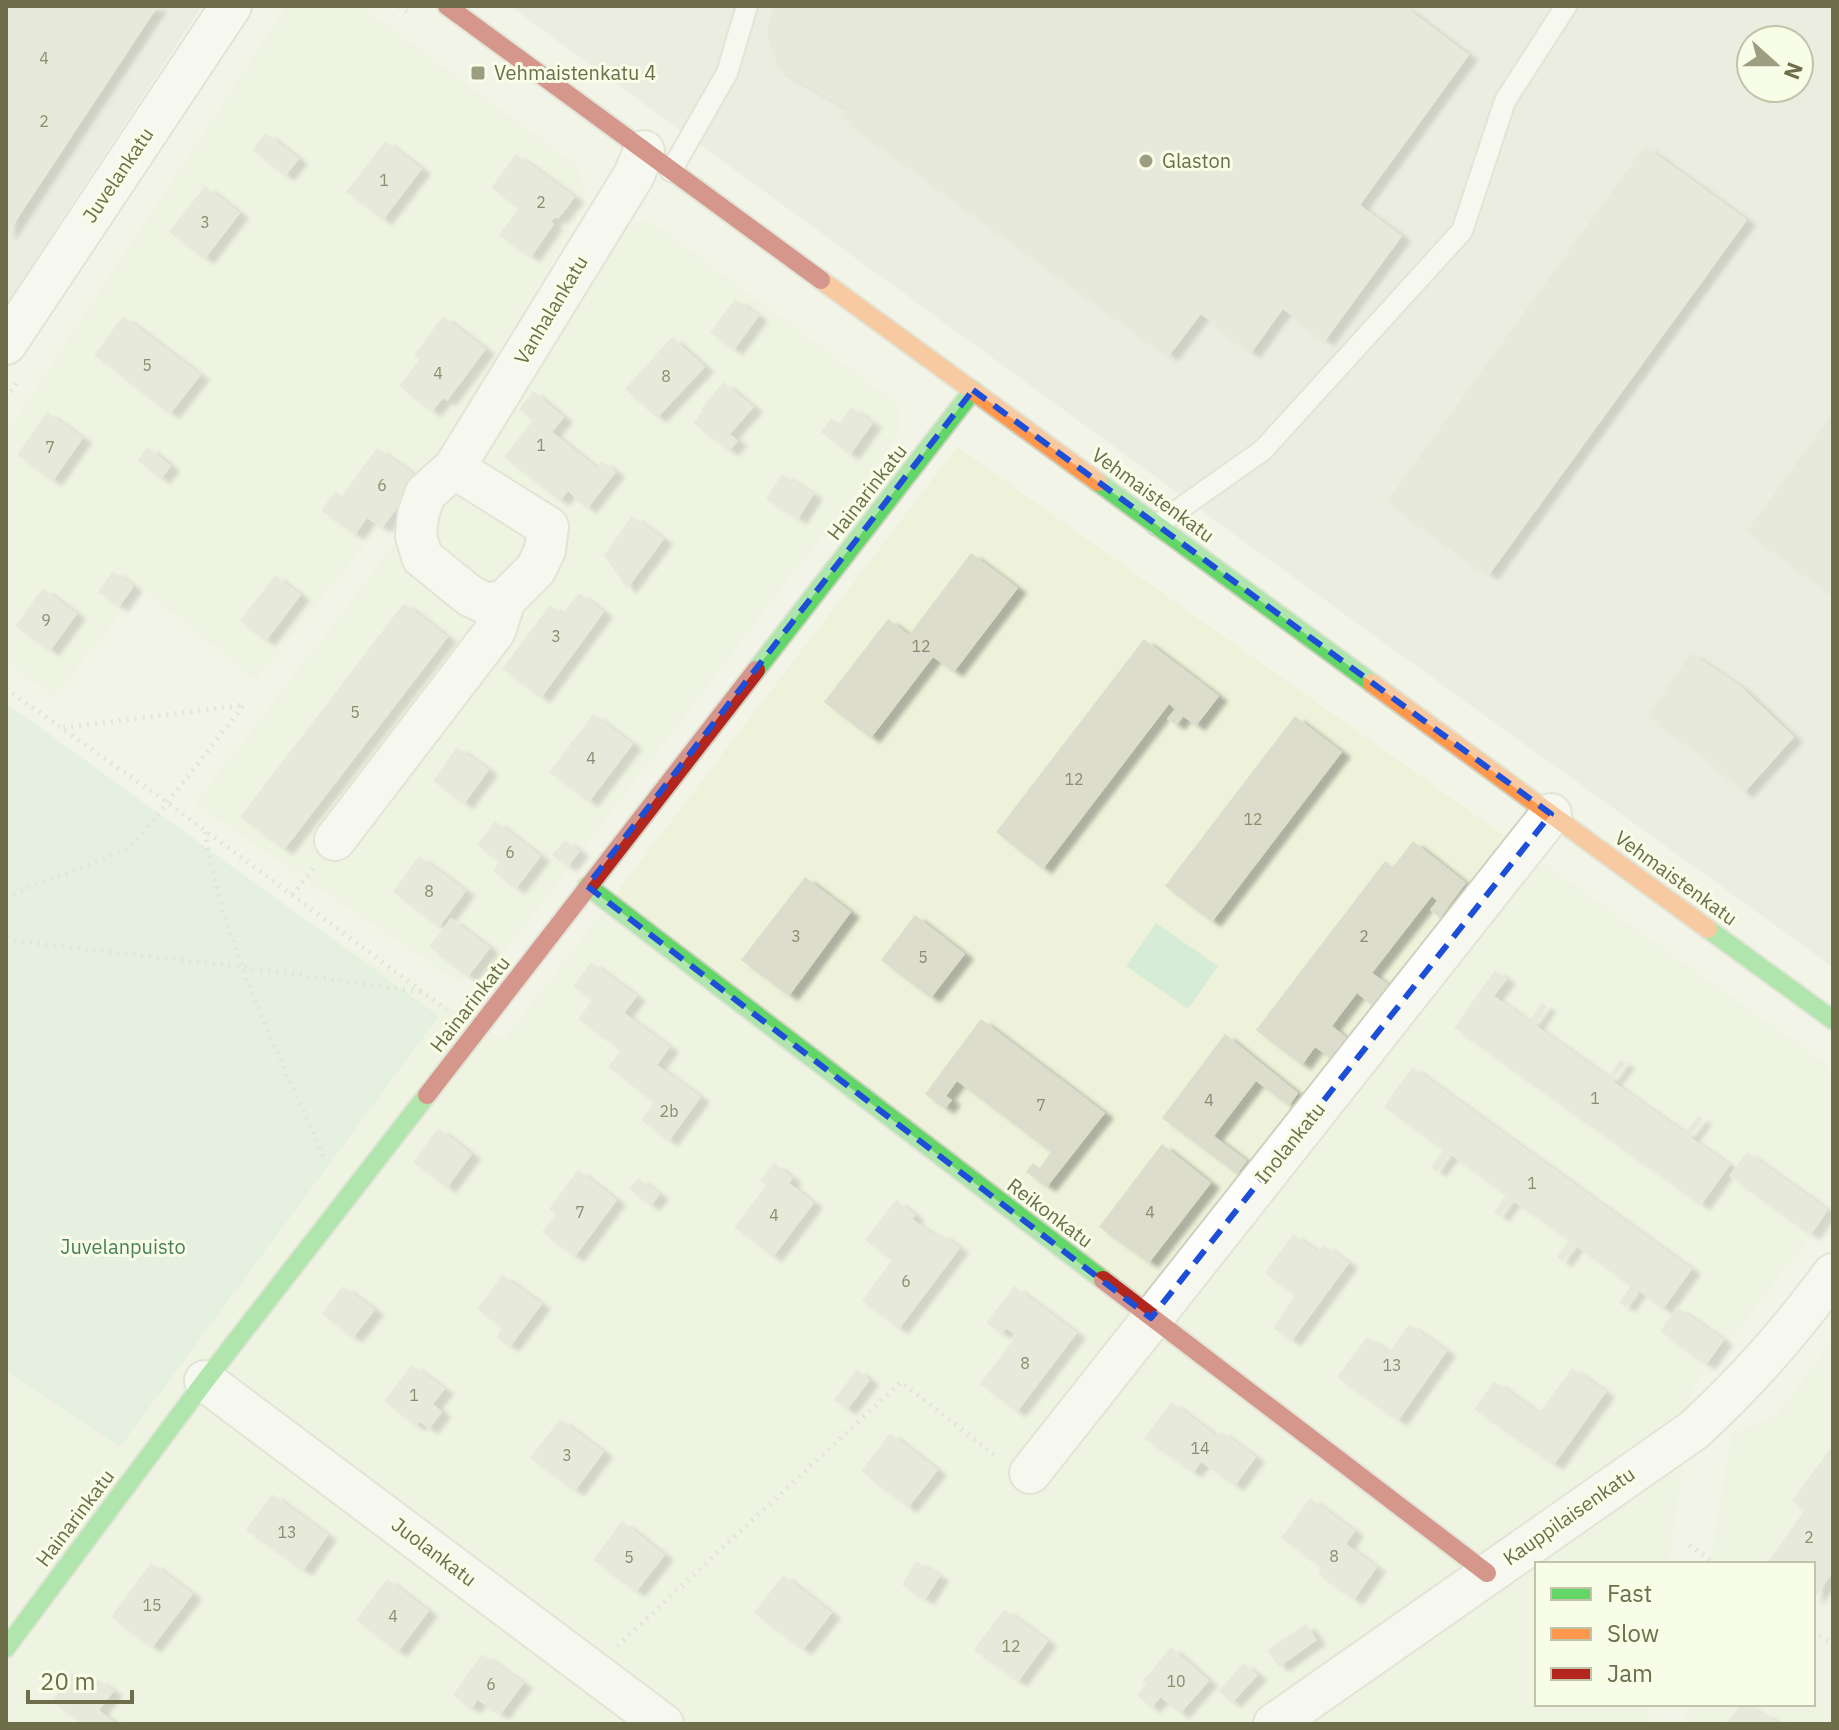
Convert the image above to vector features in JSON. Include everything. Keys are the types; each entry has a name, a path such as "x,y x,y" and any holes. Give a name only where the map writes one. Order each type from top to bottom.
{"street":[{"name":"Juvelankatu","path":"6,344 231,6"},
{"name":"Vehmaistenkatu","path":"447,6 1833,1020"},
{"name":"Vanhalankatu","path":"505,600 487,604 470,596 422,557 416,536 418,515 425,494 454,468 634,175 657,161"},
{"name":"Hainarinkatu","path":"6,1648 205,1381 973,390"},
{"path":"335,840 495,631 505,600 536,569 545,550 548,527 454,468"},
{"name":"Inolankatu","path":"1030,1473 1551,814"},
{"name":"Reikonkatu","path":"587,886 1487,1573"},
{"name":"Kauppilaisenkatu","path":"1274,1724 1694,1430 1744,1384 1797,1323 1833,1274"},
{"name":"Juolankatu","path":"205,1381 663,1724"}],"lane":[{"path":"657,161 727,73 747,6"},
{"path":"1157,525 1263,450 1462,231 1505,101 1566,6"}],"path":[{"path":"6,689 168,803 476,1032"},
{"path":"6,897 123,851 140,837 244,705 61,728"},
{"path":"205,832 209,859 242,967 344,1203"},
{"path":"6,940 424,992"},
{"path":"591,1671 901,1382 996,1457 1030,1473"},
{"path":"1689,1545 1713,1562"},
{"path":"1815,1632 1830,1643 1833,1639"}],"highlighted area":[{"path":"973,390 1551,814 1151,1318 587,886"}],"shaded area":[{"path":"6,6 202,6 6,304"},
{"path":"287,6 361,6 579,168 586,203 437,455 256,680 141,587 54,697 6,661 6,434"},
{"path":"510,6 1833,6 1833,967 1249,545"},
{"path":"649,220 899,405 898,435 485,978 457,981 195,804 385,557 627,227"},
{"path":"957,447 1833,1069 1833,1207 1692,1389 1669,1562 1535,1562 1535,1706 1651,1706 1648,1724 6,1724 6,719 168,841 504,1040"},
{"path":"1833,1338 1833,1724 1684,1724 1688,1706 1815,1706 1815,1562 1710,1562 1732,1433 1777,1416"}],"green space":[{"name":"Juvelanpuisto","path":"6,703 439,1016 120,1447 6,1371"},
{"path":"1156,923 1218,966 1188,1009 1126,966"}],"building":[{"path":"6,6 158,6 6,236"},
{"name":"Glaston","path":"773,6 1404,6 1469,55 1360,205 1402,236 1325,341 1283,309 1251,353 1201,314 1169,356 840,116 847,109 778,69 767,33"},
{"path":"266,133 299,159 285,176 252,150"},
{"path":"385,141 422,169 383,220 346,192"},
{"path":"1645,146 1747,220 1489,575 1387,501"},
{"path":"516,154 575,197 558,219 555,217 551,222 554,224 531,257 499,235 519,208 491,188"},
{"path":"205,186 240,213 205,259 169,232"},
{"path":"735,299 759,316 734,350 710,333"},
{"path":"123,316 201,375 170,414 94,355"},
{"path":"443,316 486,349 447,401 443,398 432,412 399,386 419,360 414,355"},
{"path":"672,337 705,367 657,418 625,389"},
{"path":"723,382 754,407 730,434 738,441 729,451 693,423"},
{"path":"533,391 564,417 552,432 597,468 602,461 616,472 587,509 568,491 560,501 504,457 534,419 519,410"},
{"path":"851,407 873,423 850,455 821,432 831,418 840,424"},
{"path":"47,412 83,438 53,481 17,455"},
{"path":"1833,413 1833,594 1747,531"},
{"path":"148,447 171,466 161,479 137,460"},
{"path":"377,448 419,478 382,528 367,518 355,535 321,510 335,492 342,496"},
{"path":"782,474 814,494 798,519 766,499"},
{"path":"632,516 664,539 627,589 604,555"},
{"path":"971,553 1018,588 954,672 933,657 871,738 824,702 888,619 909,635"},
{"path":"113,571 134,586 119,607 98,592"},
{"path":"275,575 301,595 266,641 240,621"},
{"path":"43,588 77,614 50,651 15,626"},
{"path":"579,593 604,612 541,698 502,669 550,605 562,614"},
{"path":"404,603 448,637 284,850 240,817"},
{"path":"1144,639 1219,696 1196,726 1183,716 1176,725 1167,719 1175,709 1169,704 1043,869 996,832"},
{"path":"1691,653 1740,686 1794,737 1744,793 1697,750 1648,716"},
{"path":"593,714 633,744 589,802 549,772"},
{"path":"1295,716 1342,752 1212,922 1165,886"},
{"path":"457,747 489,770 464,804 433,781"},
{"path":"495,821 541,856 516,889 493,871 499,862 477,845"},
{"path":"565,840 580,851 568,867 552,855"},
{"path":"1413,841 1466,883 1440,918 1430,910 1437,901 1432,896 1372,973 1389,985 1373,1006 1357,993 1332,1026 1348,1039 1332,1059 1315,1047 1302,1065 1256,1030 1385,861 1393,867"},
{"path":"419,856 466,891 439,927 393,892"},
{"path":"805,877 851,912 789,996 741,960"},
{"path":"915,915 965,954 931,998 881,960"},
{"path":"451,918 490,948 468,977 429,947"},
{"path":"591,962 637,996 624,1013 670,1047 657,1065 701,1097 669,1141 641,1120 654,1102 608,1067 621,1050 578,1019 592,1000 573,986"},
{"path":"1495,970 1507,979 1494,996 1529,1021 1542,1003 1547,1007 1535,1025 1608,1077 1620,1060 1626,1063 1612,1081 1685,1133 1698,1116 1703,1119 1690,1137 1730,1165 1701,1205 1454,1028"},
{"path":"981,1019 1105,1113 1047,1187 1026,1172 1033,1163 1040,1168 1051,1152 957,1081 946,1096 952,1100 945,1109 925,1094"},
{"path":"1225,1034 1298,1093 1289,1106 1256,1081 1214,1136 1247,1161 1237,1174 1162,1118"},
{"path":"1412,1067 1692,1269 1663,1309 1638,1290 1626,1307 1619,1303 1631,1286 1575,1245 1563,1262 1557,1257 1569,1240 1512,1200 1500,1217 1494,1212 1506,1195 1450,1154 1437,1172 1431,1167 1443,1150 1384,1107"},
{"path":"438,1128 472,1154 447,1188 413,1162"},
{"path":"1162,1144 1211,1183 1149,1263 1099,1227"},
{"path":"1747,1152 1828,1210 1811,1235 1729,1176"},
{"path":"774,1163 793,1178 789,1183 814,1203 773,1257 734,1227 766,1186 760,1181"},
{"path":"578,1170 617,1200 575,1257 542,1232 556,1214 549,1209"},
{"path":"638,1178 660,1194 651,1206 629,1189"},
{"path":"896,1200 915,1215 912,1219 937,1237 940,1233 960,1248 899,1329 862,1301 892,1260 865,1240"},
{"path":"1293,1234 1318,1252 1324,1245 1349,1263 1292,1341 1273,1328 1295,1295 1265,1273"},
{"path":"502,1275 542,1304 510,1347 496,1337 502,1328 477,1309"},
{"path":"343,1286 375,1310 353,1338 322,1314"},
{"path":"1014,1286 1077,1333 1017,1412 980,1384 1016,1336 1006,1328 1002,1334 986,1323"},
{"path":"1677,1307 1724,1340 1706,1365 1660,1331"},
{"path":"1409,1324 1447,1351 1398,1421 1337,1377 1367,1337 1389,1352"},
{"path":"412,1365 445,1389 433,1404 442,1412 429,1429 420,1422 416,1426 384,1401"},
{"path":"1572,1368 1606,1392 1554,1465 1474,1409 1494,1381 1539,1413"},
{"path":"857,1369 870,1380 847,1410 834,1400"},
{"path":"1171,1402 1217,1436 1220,1431 1256,1457 1235,1486 1201,1462 1193,1473 1144,1438"},
{"path":"560,1419 604,1452 575,1491 530,1458"},
{"path":"890,1433 938,1470 908,1508 861,1471"},
{"path":"1833,1445 1833,1573 1815,1597 1815,1562 1767,1562 1805,1510 1792,1501"},
{"path":"272,1494 328,1535 303,1571 246,1530"},
{"path":"1310,1498 1355,1531 1346,1544 1377,1567 1354,1600 1318,1574 1322,1568 1281,1538"},
{"path":"622,1521 665,1555 636,1592 593,1560"},
{"path":"916,1561 940,1576 925,1600 902,1585"},
{"path":"151,1563 193,1594 152,1648 111,1617"},
{"path":"783,1575 832,1613 803,1650 754,1613"},
{"path":"387,1579 429,1611 398,1652 356,1620"},
{"path":"1004,1609 1048,1641 1018,1682 974,1650"},
{"path":"1306,1624 1317,1640 1279,1667 1267,1650"},
{"path":"1171,1647 1209,1681 1180,1714 1161,1697 1151,1708 1137,1695 1146,1684 1142,1682"},
{"path":"482,1654 524,1683 500,1715 478,1700 471,1709 453,1695"},
{"path":"1243,1663 1258,1675 1232,1703 1219,1691"},
{"path":"73,1673 91,1687 97,1679 114,1691 99,1710 117,1724 83,1724 52,1701"},
{"path":"1740,1706 1750,1706 1779,1724 1726,1724"}],"traffic: fast":[{"path":"756,670 973,390"},
{"path":"1098,482 1372,683"},
{"path":"587,886 1103,1280"},
{"path":"1708,929 1833,1020"},
{"path":"6,1648 205,1381 427,1095"}],"traffic: slow":[{"path":"821,280 1098,482"},
{"path":"1372,683 1708,929"}],"traffic: jam":[{"path":"447,6 821,280"},
{"path":"427,1095 756,670"},
{"path":"1103,1280 1487,1573"}],"place":[{"name":"Vehmaistenkatu 4","path":"478,73"},
{"name":"Glaston","path":"1146,161"}]}
